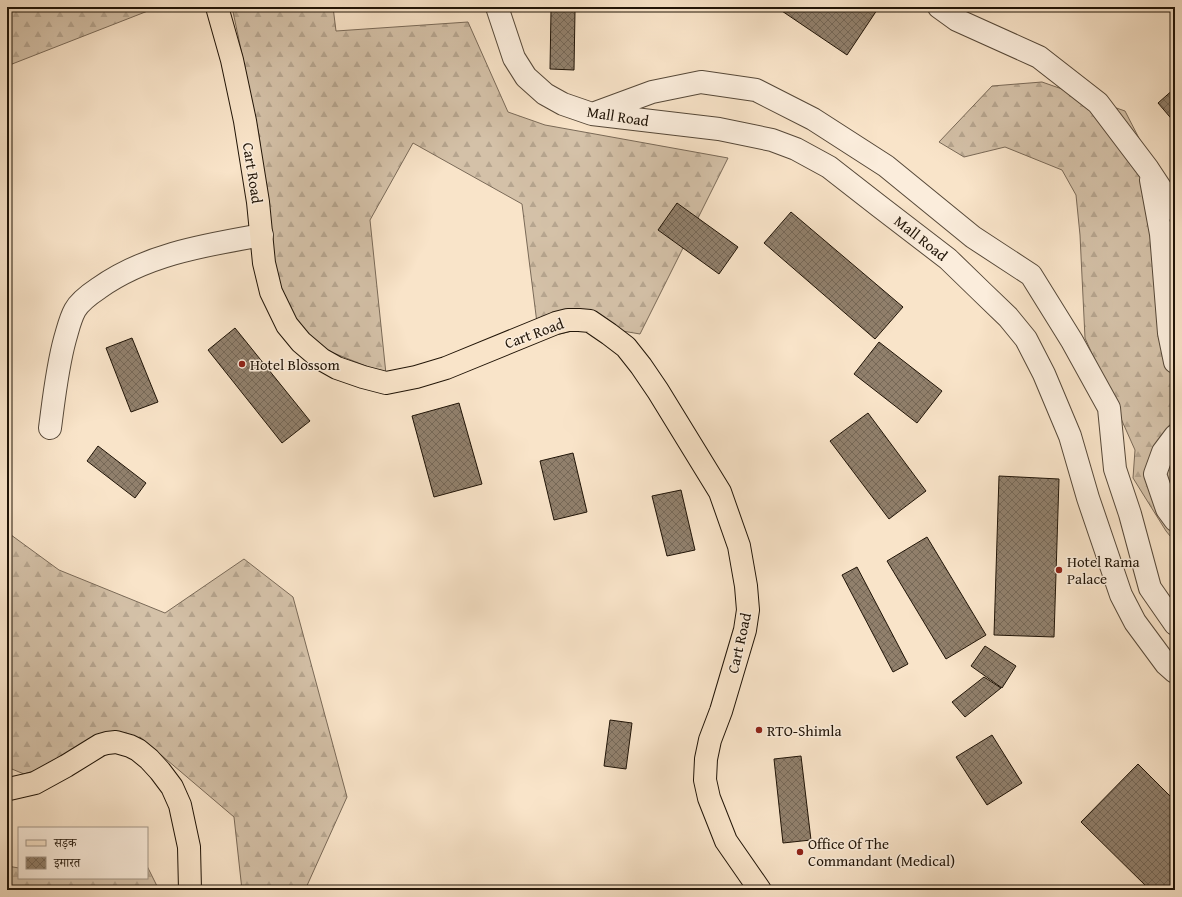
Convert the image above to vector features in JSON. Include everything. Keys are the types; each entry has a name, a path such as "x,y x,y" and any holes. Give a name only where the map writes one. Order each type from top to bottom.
{"main road":[{"name":"Cart Road","path":"217,7 232,60 245,121 258,202 264,263 271,292 287,325 301,342 321,359 337,368 386,383 446,368 556,323 574,320 590,322 626,347 642,366 720,492 739,546 746,586 748,610 745,630 710,740 706,759 705,780 709,798 726,841 760,890"},
{"path":"7,788 9,789 35,783 100,745 116,742 138,750 160,771 172,787 180,804 189,847 190,890"}],"street":[{"name":"Mall Road","path":"498,7 514,58 526,77 545,94 563,104 592,114 719,129 772,140 796,149 829,168 948,259 1008,317 1026,339 1044,374 1070,436 1088,498 1121,595 1135,622 1166,664 1175,672"},
{"path":"939,7 957,20 1039,57 1093,98 1148,169 1175,210"},
{"path":"592,114 652,92 701,82 756,90 813,119 886,166 973,237 1031,275 1072,341 1109,408 1115,469 1130,514 1150,588 1175,624"},
{"path":"1148,169 1161,234 1169,333 1175,362"},
{"path":"50,428 59,361 71,318 76,308 82,301 109,281 133,268 209,244 262,235"},
{"path":"1175,436 1163,452 1155,474 1167,509 1175,520"}],"green space":[{"path":"7,7 158,7 7,66"},
{"path":"232,7 333,7 336,31 468,22 508,112 545,125 728,158 640,334 593,326 539,339 522,204 413,143 370,220 386,374 301,340 275,286 259,135"},
{"path":"1042,82 1125,111 1175,208 1175,542 1166,531 1133,478 1135,450 1085,338 1080,235 1076,195 1062,170 1005,147 964,157 939,142 992,86"},
{"path":"7,532 59,570 165,613 244,559 293,597 347,797 305,890 242,890 234,817 140,737 24,774 7,767"},
{"path":"7,866 18,868 18,879 148,879 148,868 159,890 7,890"}],"building":[{"path":"776,7 879,7 847,55"},
{"path":"551,10 575,11 574,70 550,69"},
{"path":"1175,88 1175,123 1158,103"},
{"path":"677,203 738,247 719,274 658,230"},
{"path":"791,212 903,307 875,339 764,243"},
{"path":"235,328 310,421 282,443 208,350"},
{"path":"132,338 158,402 131,412 106,348"},
{"path":"879,342 942,391 917,423 854,374"},
{"path":"459,403 482,484 434,497 412,416"},
{"path":"868,413 926,491 889,519 830,441"},
{"path":"98,446 146,483 135,498 87,461"},
{"path":"573,453 587,512 554,520 540,461"},
{"path":"999,476 1059,479 1054,637 994,635"},
{"path":"681,490 695,550 667,556 652,496"},
{"path":"927,537 986,635 946,659 887,561"},
{"path":"857,567 908,664 893,672 842,575"},
{"path":"985,646 1016,666 1002,688 971,666"},
{"path":"984,677 1001,688 965,717 952,702"},
{"path":"610,720 632,723 626,769 604,766"},
{"path":"992,735 1022,783 987,805 956,757"},
{"path":"801,756 811,840 783,843 774,759"},
{"path":"1138,764 1175,801 1175,890 1150,890 1081,822"}],"place":[{"name":"Hotel Blossom","path":"242,364"},
{"name":"Hotel Rama Palace","path":"1059,570"},
{"name":"RTO-Shimla","path":"759,730"},
{"name":"Office Of The Commandant (Medical)","path":"800,852"}]}
